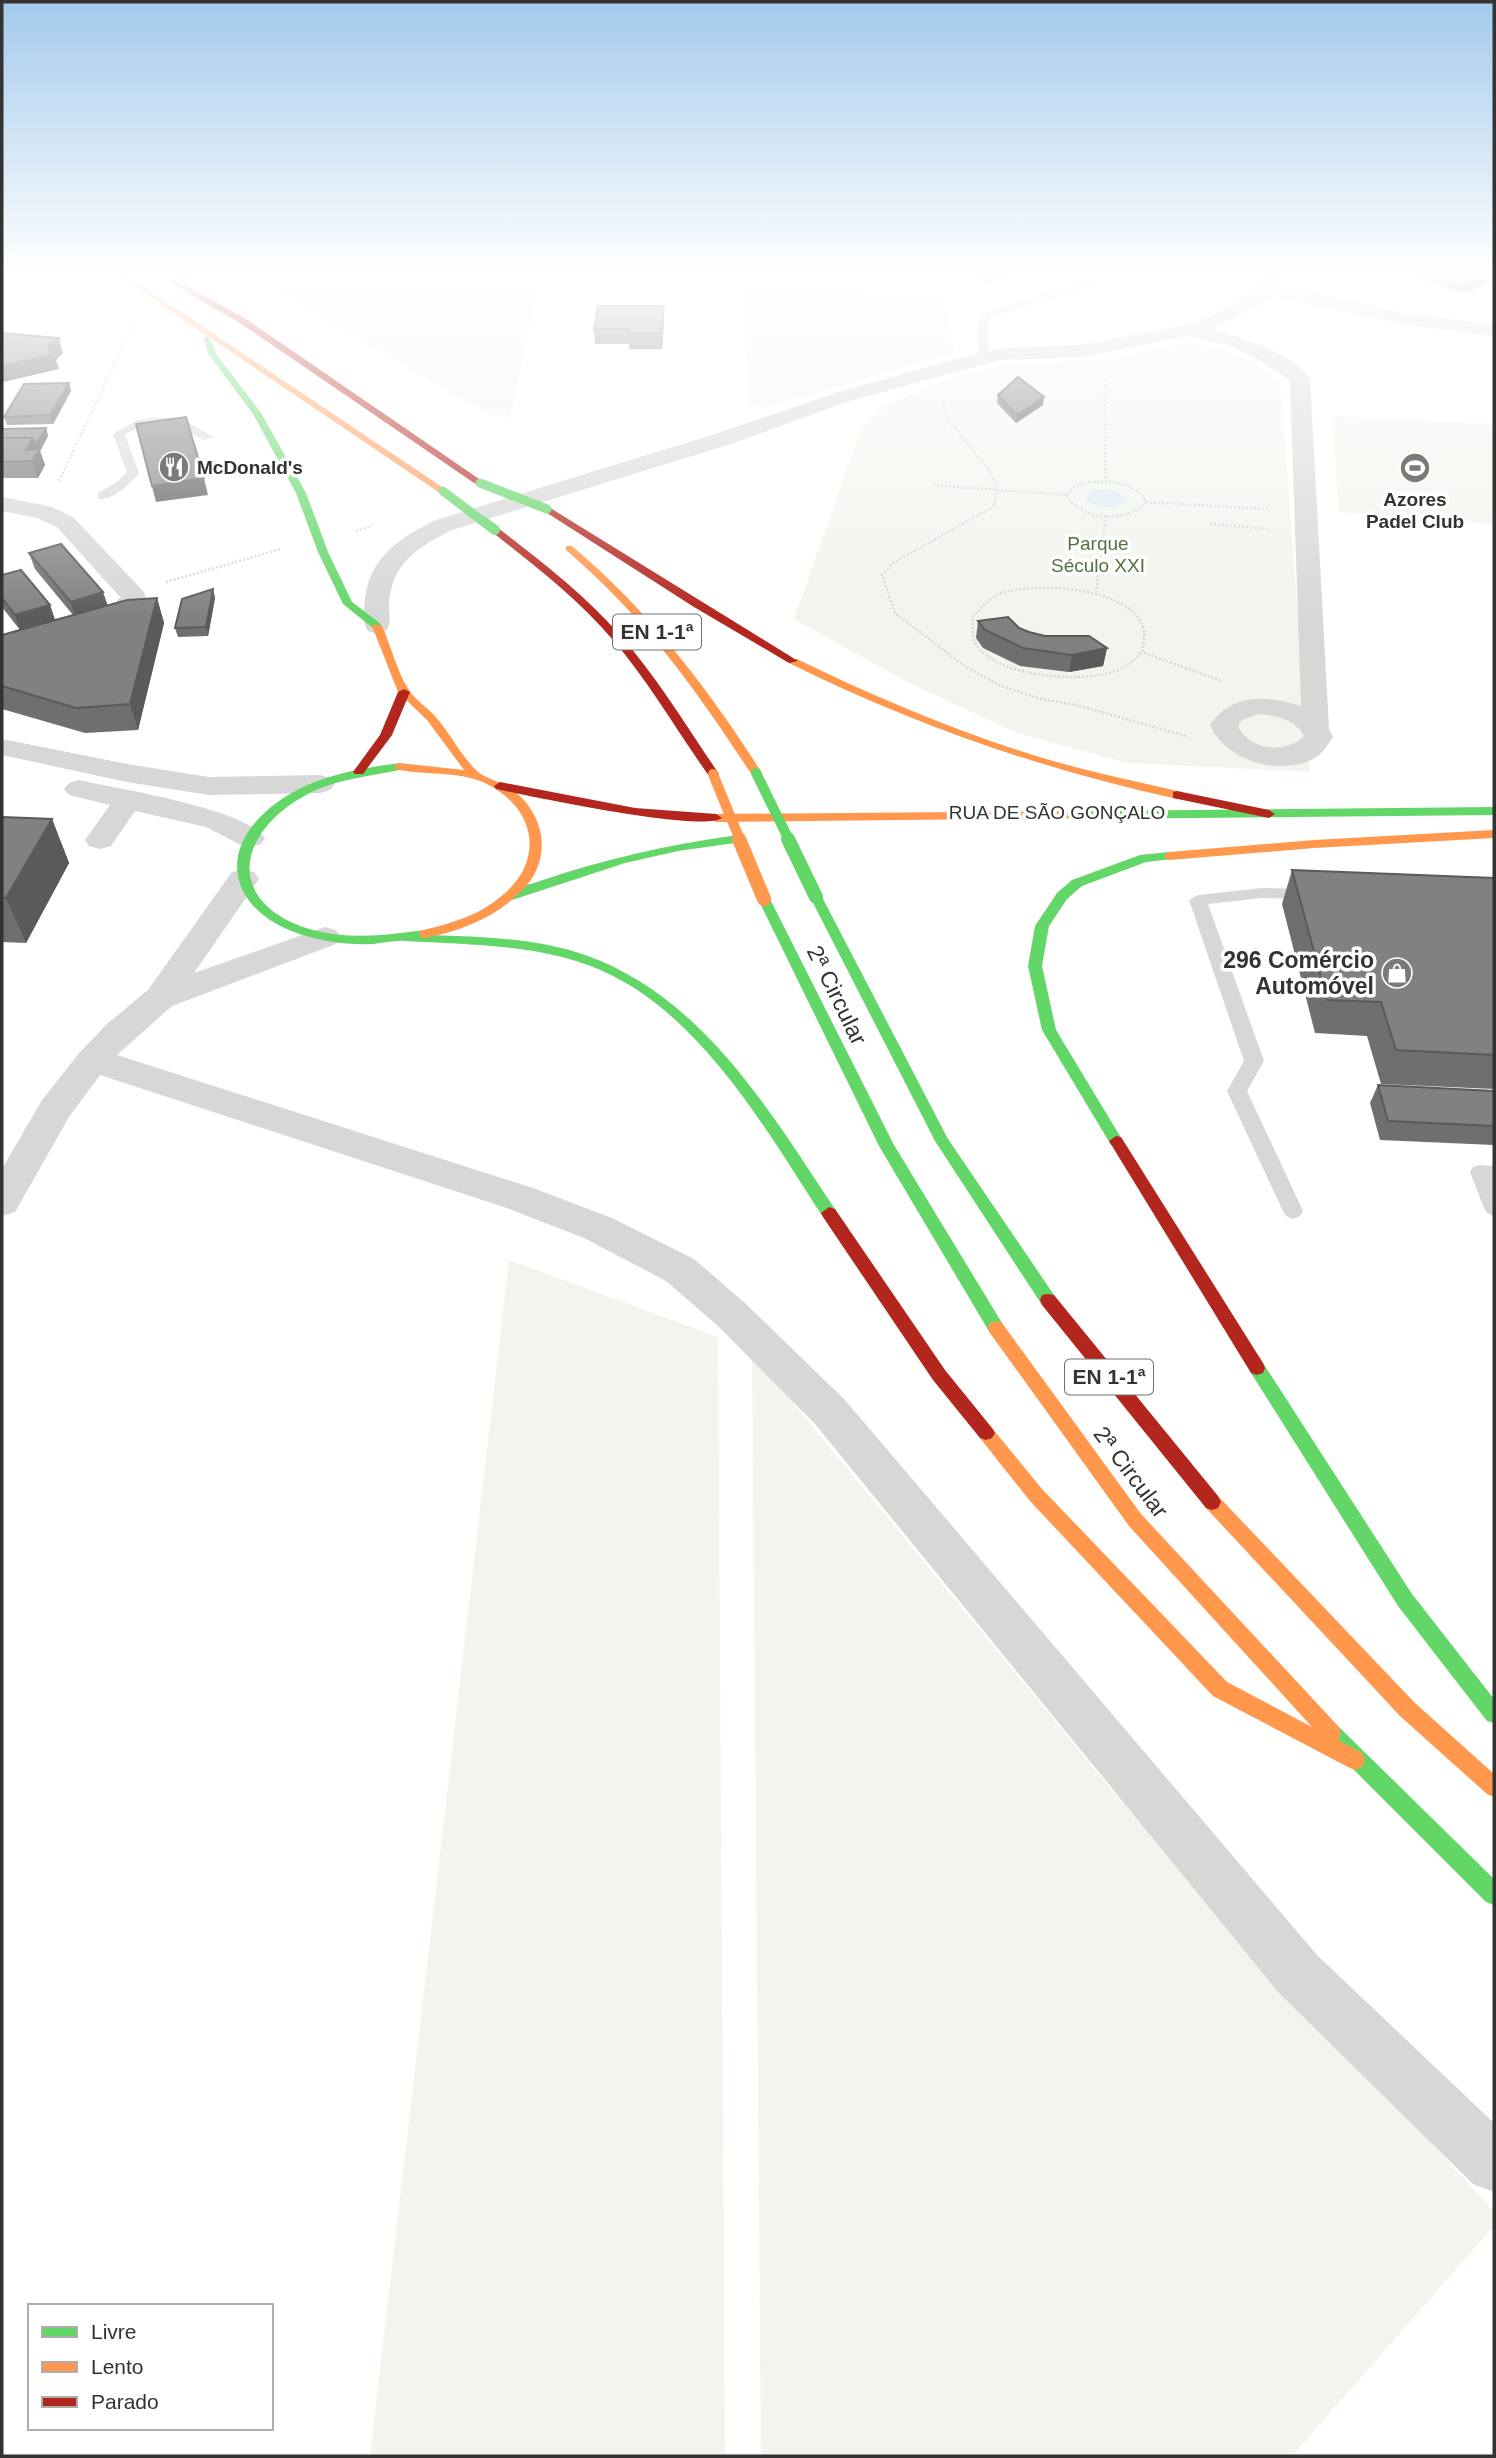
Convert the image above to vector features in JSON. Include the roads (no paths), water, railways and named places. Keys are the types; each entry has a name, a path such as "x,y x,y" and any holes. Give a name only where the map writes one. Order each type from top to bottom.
{"main road":[{"path":"239,390 257,413 301,493 323,552 348,604 377,626 404,692 431,718 474,775"},
{"name":"2ª Circular","path":"293,390 443,491 549,572 593,613 630,653 713,774 764,899 887,1146 986,1315 1135,1520 1355,1760 1494,1894"},
{"path":"343,390 528,518"},
{"path":"480,483 547,509 751,638 831,679 920,717 1016,755 1119,784 1269,814"},
{"name":"2ª Circular","path":"559,540 628,597 717,708 756,773 816,897 942,1141 1048,1300 1195,1486 1407,1709 1494,1787"},
{"path":"359,772 382,745 394,722 404,692"},
{"path":"507,897 528,874 538,849 536,825 523,804 500,786 474,775 438,768 399,767 359,772 320,784 290,799 274,811 250,838 244,851 243,879 252,898 270,915 294,929 326,937 367,942 410,938 513,943 580,957 630,977 685,1020 712,1048 794,1161 939,1374 1036,1495 1220,1689 1355,1760"},
{"name":"RUA DE SÃO GONÇALO","path":"500,786 614,808 688,818 1494,811"},
{"name":"RUA DE SÃO GONÇALO","path":"847,834 968,832"},
{"path":"1258,832 1494,833"},
{"path":"1494,833 1144,858 1077,883 1062,896 1042,926 1035,967 1049,1030 1189,1262 1405,1600 1494,1714"},
{"path":"410,938 447,929 470,920 507,897 622,857 697,842 810,835"}],"street":[{"path":"377,626 375,599 380,573 397,552 421,536 444,525 726,438 868,390"},
{"path":"1300,390 1312,685 1319,737 1314,747 1304,753 1282,757 1253,752 1232,742 1223,725 1226,717 1237,709 1273,706 1295,713 1316,728"},
{"path":"2,504 44,512 65,522 131,592 130,604 111,616 2,647"},
{"path":"1273,706 1312,685"},
{"path":"2,747 127,773 209,786 320,784"},
{"path":"2,773 216,820 250,838"},
{"path":"100,840 128,800"},
{"path":"2,1202 55,1109 92,1060 119,1032 160,998 243,879"},
{"path":"160,998 326,937"},
{"path":"92,1060 520,1198 598,1228 680,1270 732,1315 830,1412 1298,1974 1494,2163"}],"lane":[{"path":"102,496 121,485 133,472 119,434 132,425 170,420 184,423 208,436"},
{"path":"1293,1211 1237,1091 1254,1061 1198,900 1262,893 1330,894"},
{"path":"1494,1172 1480,1172 1494,1208"}],"place":[{"name":"McDonald's","path":"174,467"},
{"name":"Azores Padel Club","path":"1415,468"},
{"name":"296 Comércio Automóvel","path":"1397,973"}],"park label":[{"name":"Parque Século XXI","path":"1098,554"}]}
